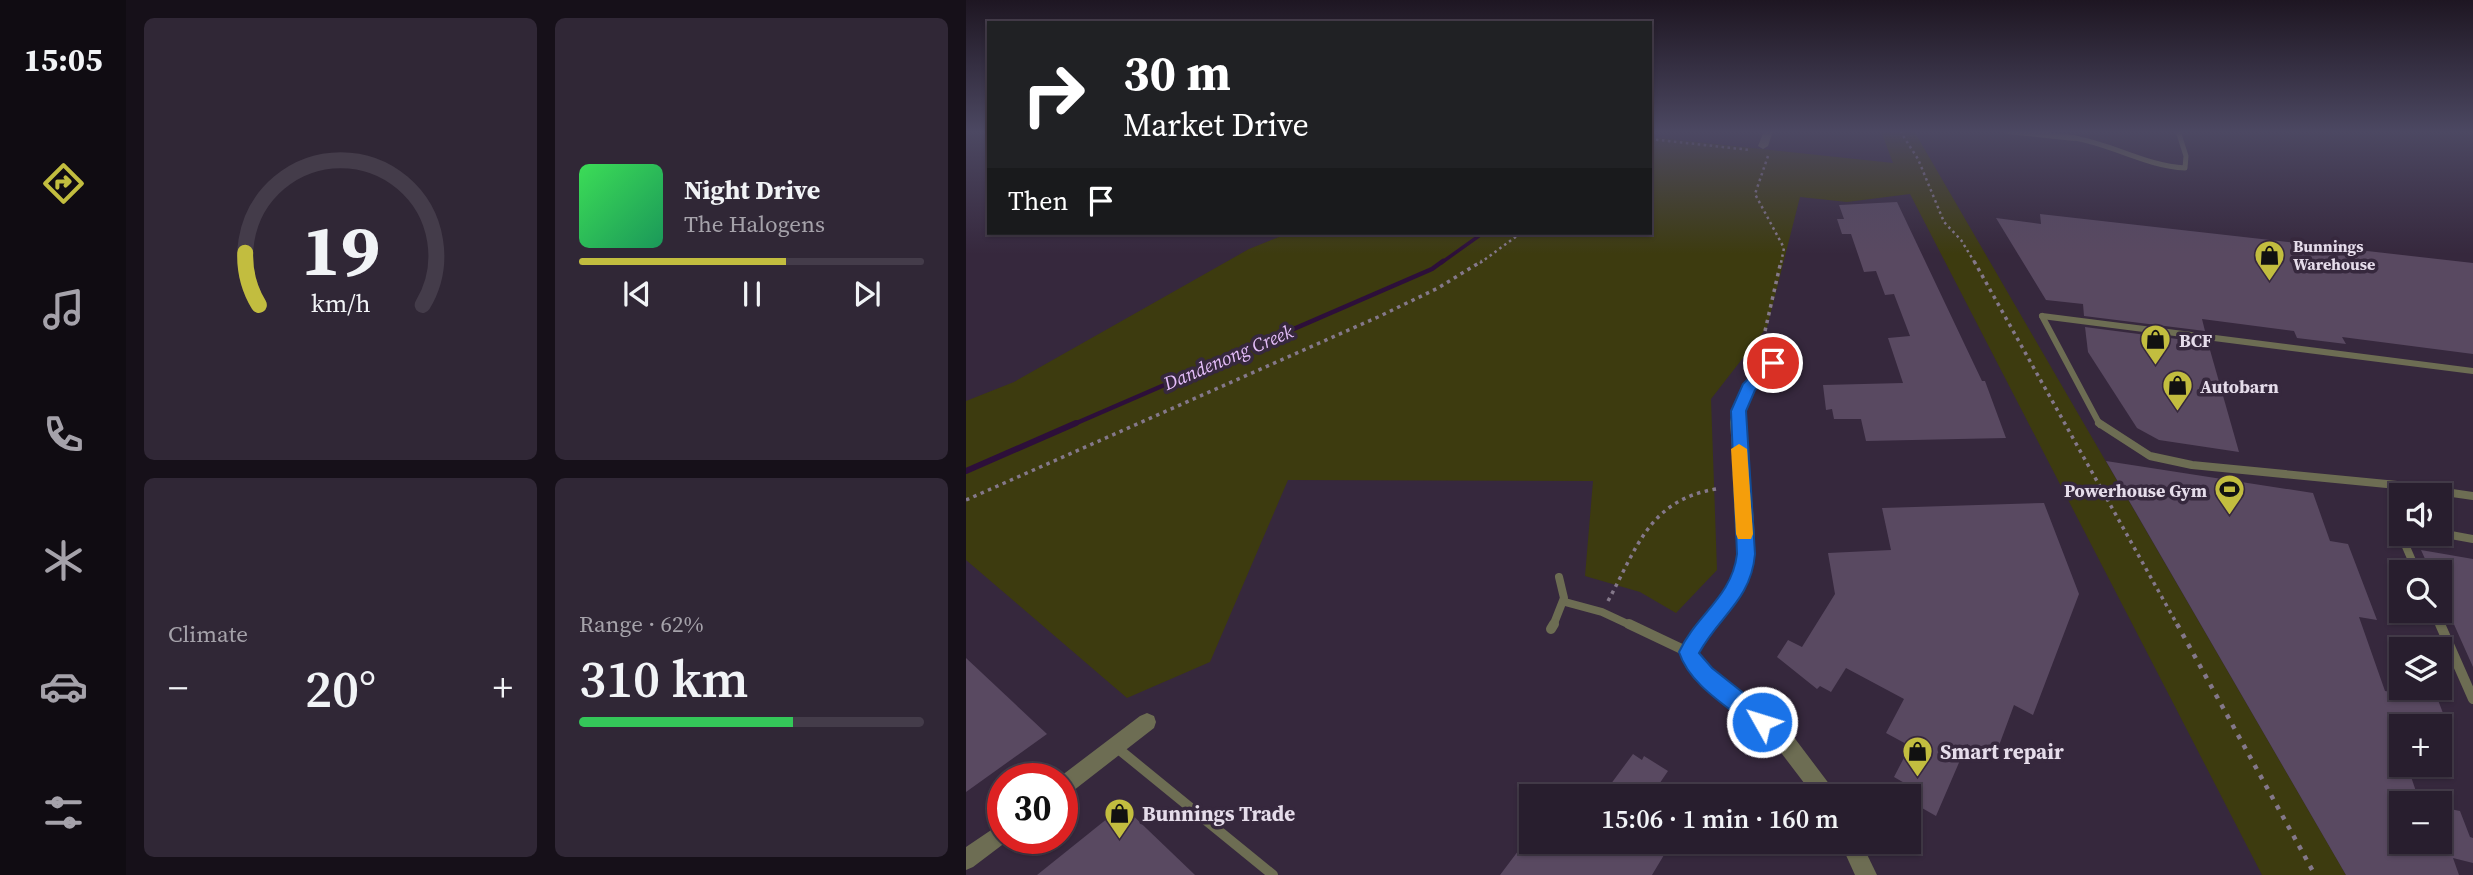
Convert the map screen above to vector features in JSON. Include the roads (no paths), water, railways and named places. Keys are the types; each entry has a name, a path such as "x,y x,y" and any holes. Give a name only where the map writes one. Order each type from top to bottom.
{"street":[{"path":"1787,353 1761,374 1741,400 1737,422 1745,570 1731,598 1699,634 1689,652 1692,662 1705,675 1786,743 1817,784"},
{"path":"1078,775 1147,722"},
{"path":"966,860 987,844"},
{"path":"1856,854 1866,875"}],"lane":[{"path":"2473,370 2042,316 2101,426 2150,456 2192,465 2397,485 2473,496"},
{"path":"2452,535 2473,539"},
{"path":"1551,629 1565,602 1566,593 1559,577"},
{"path":"1565,602 1602,612 1689,652"},
{"path":"2440,623 2469,682 2473,699"},
{"path":"1116,746 1273,875"}],"waterway":[{"name":"Dandenong Creek","path":"1441,263 1480,235"},
{"name":"Dandenong Creek","path":"1072,425 1432,269 1443,261"},
{"name":"Dandenong Creek","path":"966,471 1076,423"}],"place":[{"name":"Bunnings Warehouse","path":"2270,282"},
{"name":"BCF","path":"2156,367"},
{"name":"Autobarn","path":"2177,413"},
{"name":"Powerhouse Gym","path":"2230,517"},
{"name":"Smart repair","path":"1917,778"},
{"name":"Bunnings Trade","path":"1119,840"}]}
